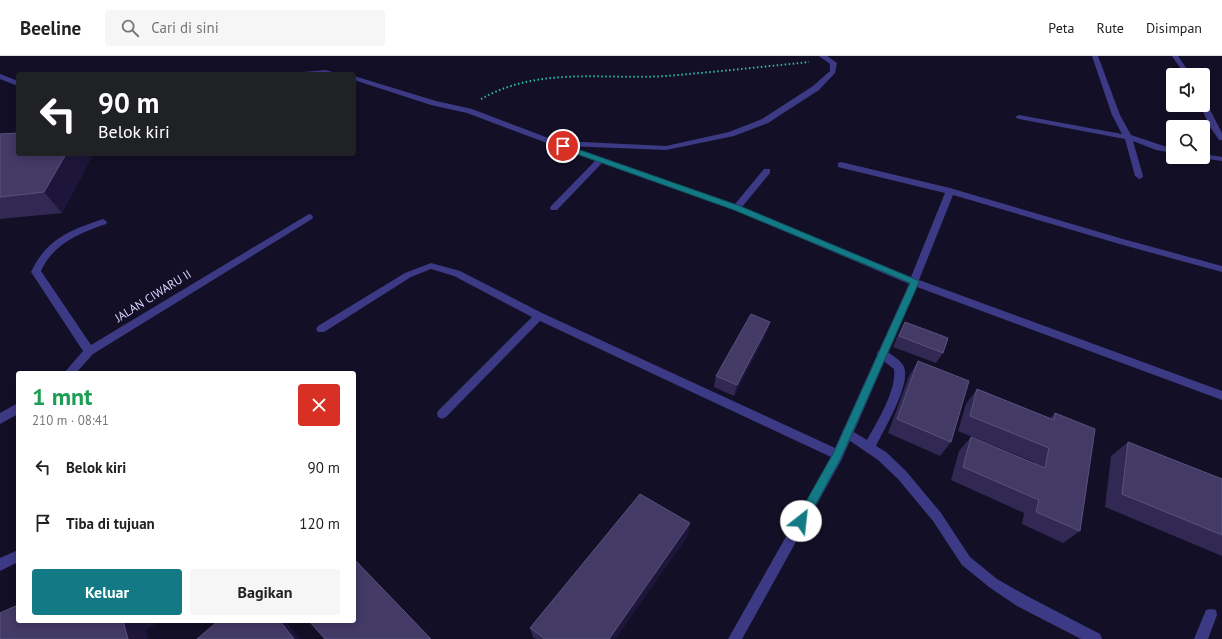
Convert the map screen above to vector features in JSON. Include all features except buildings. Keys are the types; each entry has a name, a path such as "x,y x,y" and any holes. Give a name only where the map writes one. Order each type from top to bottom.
{"street":[{"path":"550,142 666,148 731,134 765,121 816,88 833,72 834,63 822,56"},
{"path":"1095,56 1116,114 1128,137 1138,176"},
{"path":"1175,56 1183,68"},
{"path":"0,76 16,83"},
{"path":"356,79 434,103 469,111 550,142 737,208 914,282 1222,396"},
{"path":"1207,112 1222,138"},
{"path":"1019,117 1128,137 1166,150"},
{"path":"1210,157 1222,159"},
{"path":"554,208 601,160"},
{"path":"841,165 950,191 1123,242 1222,269"},
{"path":"737,208 767,171"},
{"path":"735,639 838,455 914,282 950,191"},
{"name":"JALAN CIWARU II","path":"71,371 89,351 309,217"},
{"path":"89,351 41,277 36,272 38,265 45,256 53,246 62,239 77,231 104,222"},
{"path":"322,329 408,275 431,266 457,273 539,316 838,455"},
{"path":"442,414 539,316"},
{"path":"869,448 901,378 899,368 882,354"},
{"path":"0,419 16,409"},
{"path":"847,433 882,456 902,475 937,517 966,561 993,583 1010,594 1095,639"},
{"path":"0,565 16,557"},
{"path":"1201,639 1211,615"}],"path":[{"path":"469,111 484,96 497,90 533,80 554,77 665,76 809,62 834,63"}],"route":[{"path":"563,146 737,208 914,282 838,455 801,521"}]}
